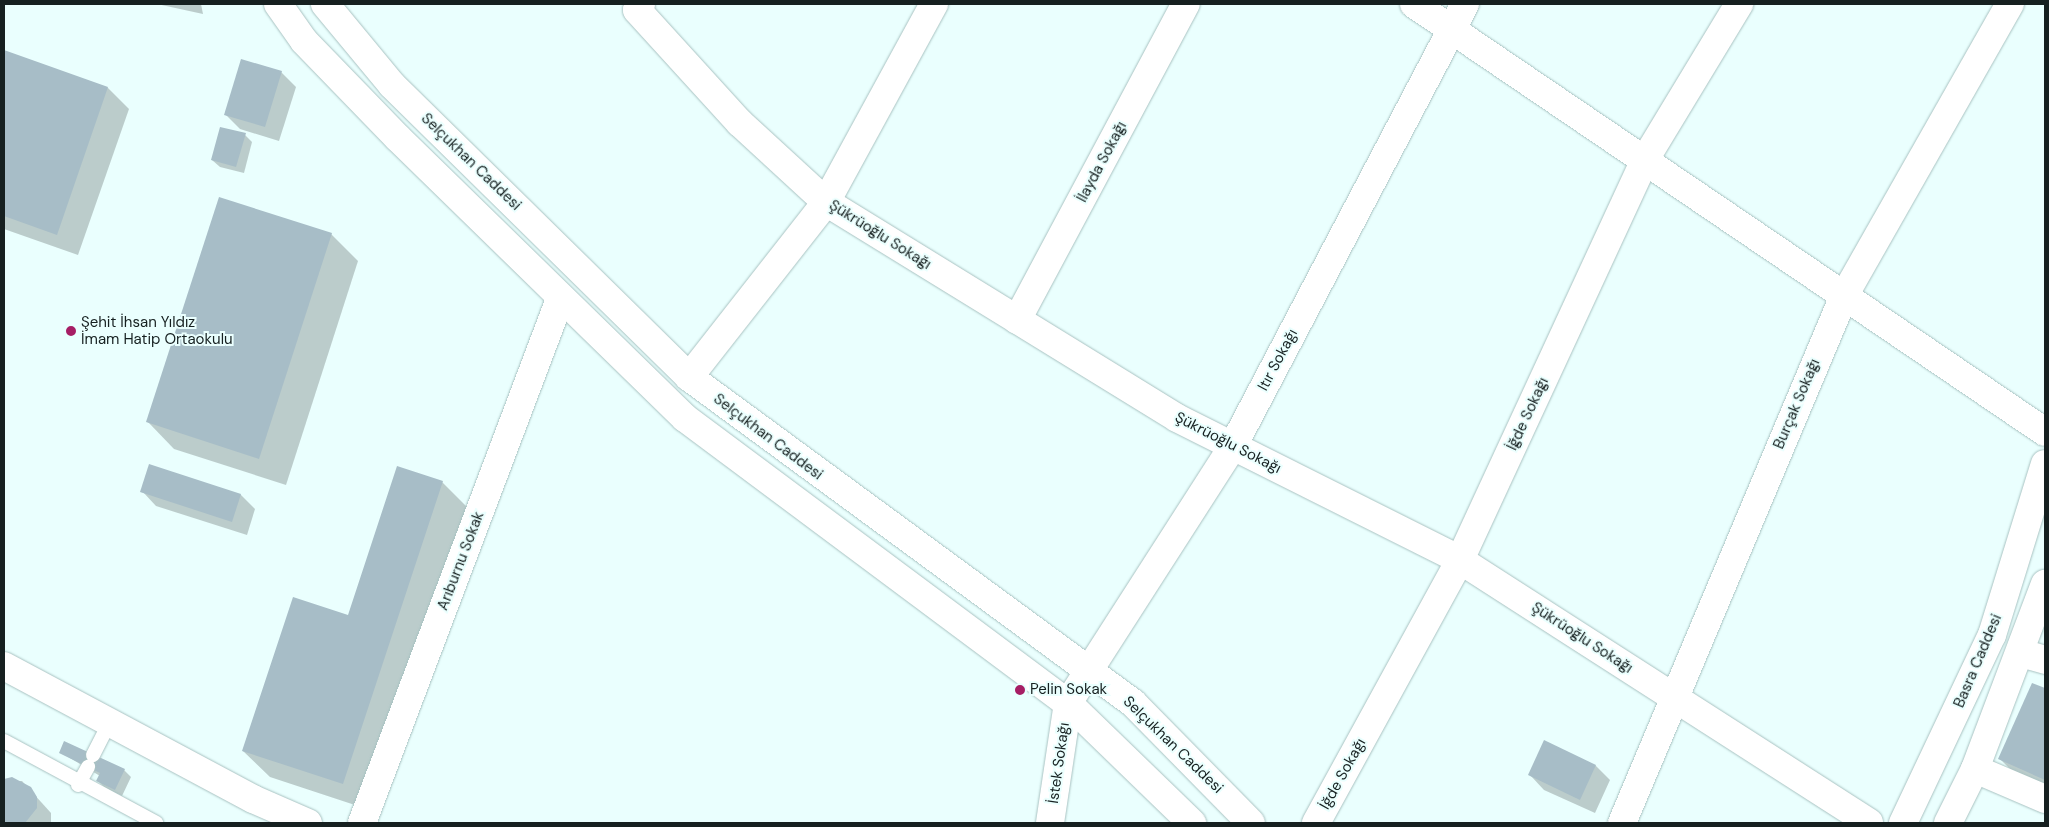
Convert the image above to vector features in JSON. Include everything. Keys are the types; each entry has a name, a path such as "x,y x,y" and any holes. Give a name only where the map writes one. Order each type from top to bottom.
{"street":[{"path":"278,4 304,41 560,299 700,430 1068,703 1192,823"},
{"name":"Selçukhan Caddesi","path":"325,4 392,85 690,377 1133,703 1251,823"},
{"path":"690,377 826,202 934,4"},
{"name":"İlayda Sokağı","path":"1018,320 1186,4"},
{"path":"1414,4 2045,432"},
{"name":"Itır Sokağı","path":"1068,703 1086,669 1233,446 1465,4"},
{"name":"İğde Sokağı","path":"1316,823 1460,560 1644,161 1739,4"},
{"name":"Burçak Sokağı","path":"1622,823 1672,696 1844,296 2010,4"},
{"name":"Şükrüoğlu Sokağı","path":"636,6 740,123 826,202 1177,418 1460,560 1868,823"},
{"name":"Arıburnu Sokak","path":"362,823 560,299"},
{"name":"Basra Caddesi","path":"1903,823 1992,635 2045,464"},
{"path":"1948,823 2033,656 2045,584"},
{"path":"4,666 109,724 308,823"},
{"name":"İstek Sokağı","path":"1050,823 1068,703"},
{"path":"1975,769 2045,799"}],"lane":[{"path":"78,785 109,724"},
{"path":"4,742 78,785 156,823"}],"building":[{"path":"4,50 108,87 57,235 4,216"},
{"path":"241,59 282,71 265,127 224,115"},
{"path":"220,127 246,133 236,167 211,160"},
{"path":"219,197 332,233 259,459 146,422"},
{"path":"149,464 241,494 232,522 140,492"},
{"path":"397,466 443,481 343,784 242,751 293,597 348,615"},
{"path":"2032,683 2045,688 2045,780 1998,759"},
{"path":"1544,740 1596,765 1580,800 1528,775"},
{"path":"64,741 125,769 115,790 96,781 100,773 59,753"},
{"path":"12,777 31,787 37,797 37,808 25,823 4,823 4,779"}],"place":[{"name":"Şehit İhsan Yıldız İmam Hatip Ortaokulu","path":"71,331"},
{"name":"Pelin Sokak","path":"1020,690"}]}
